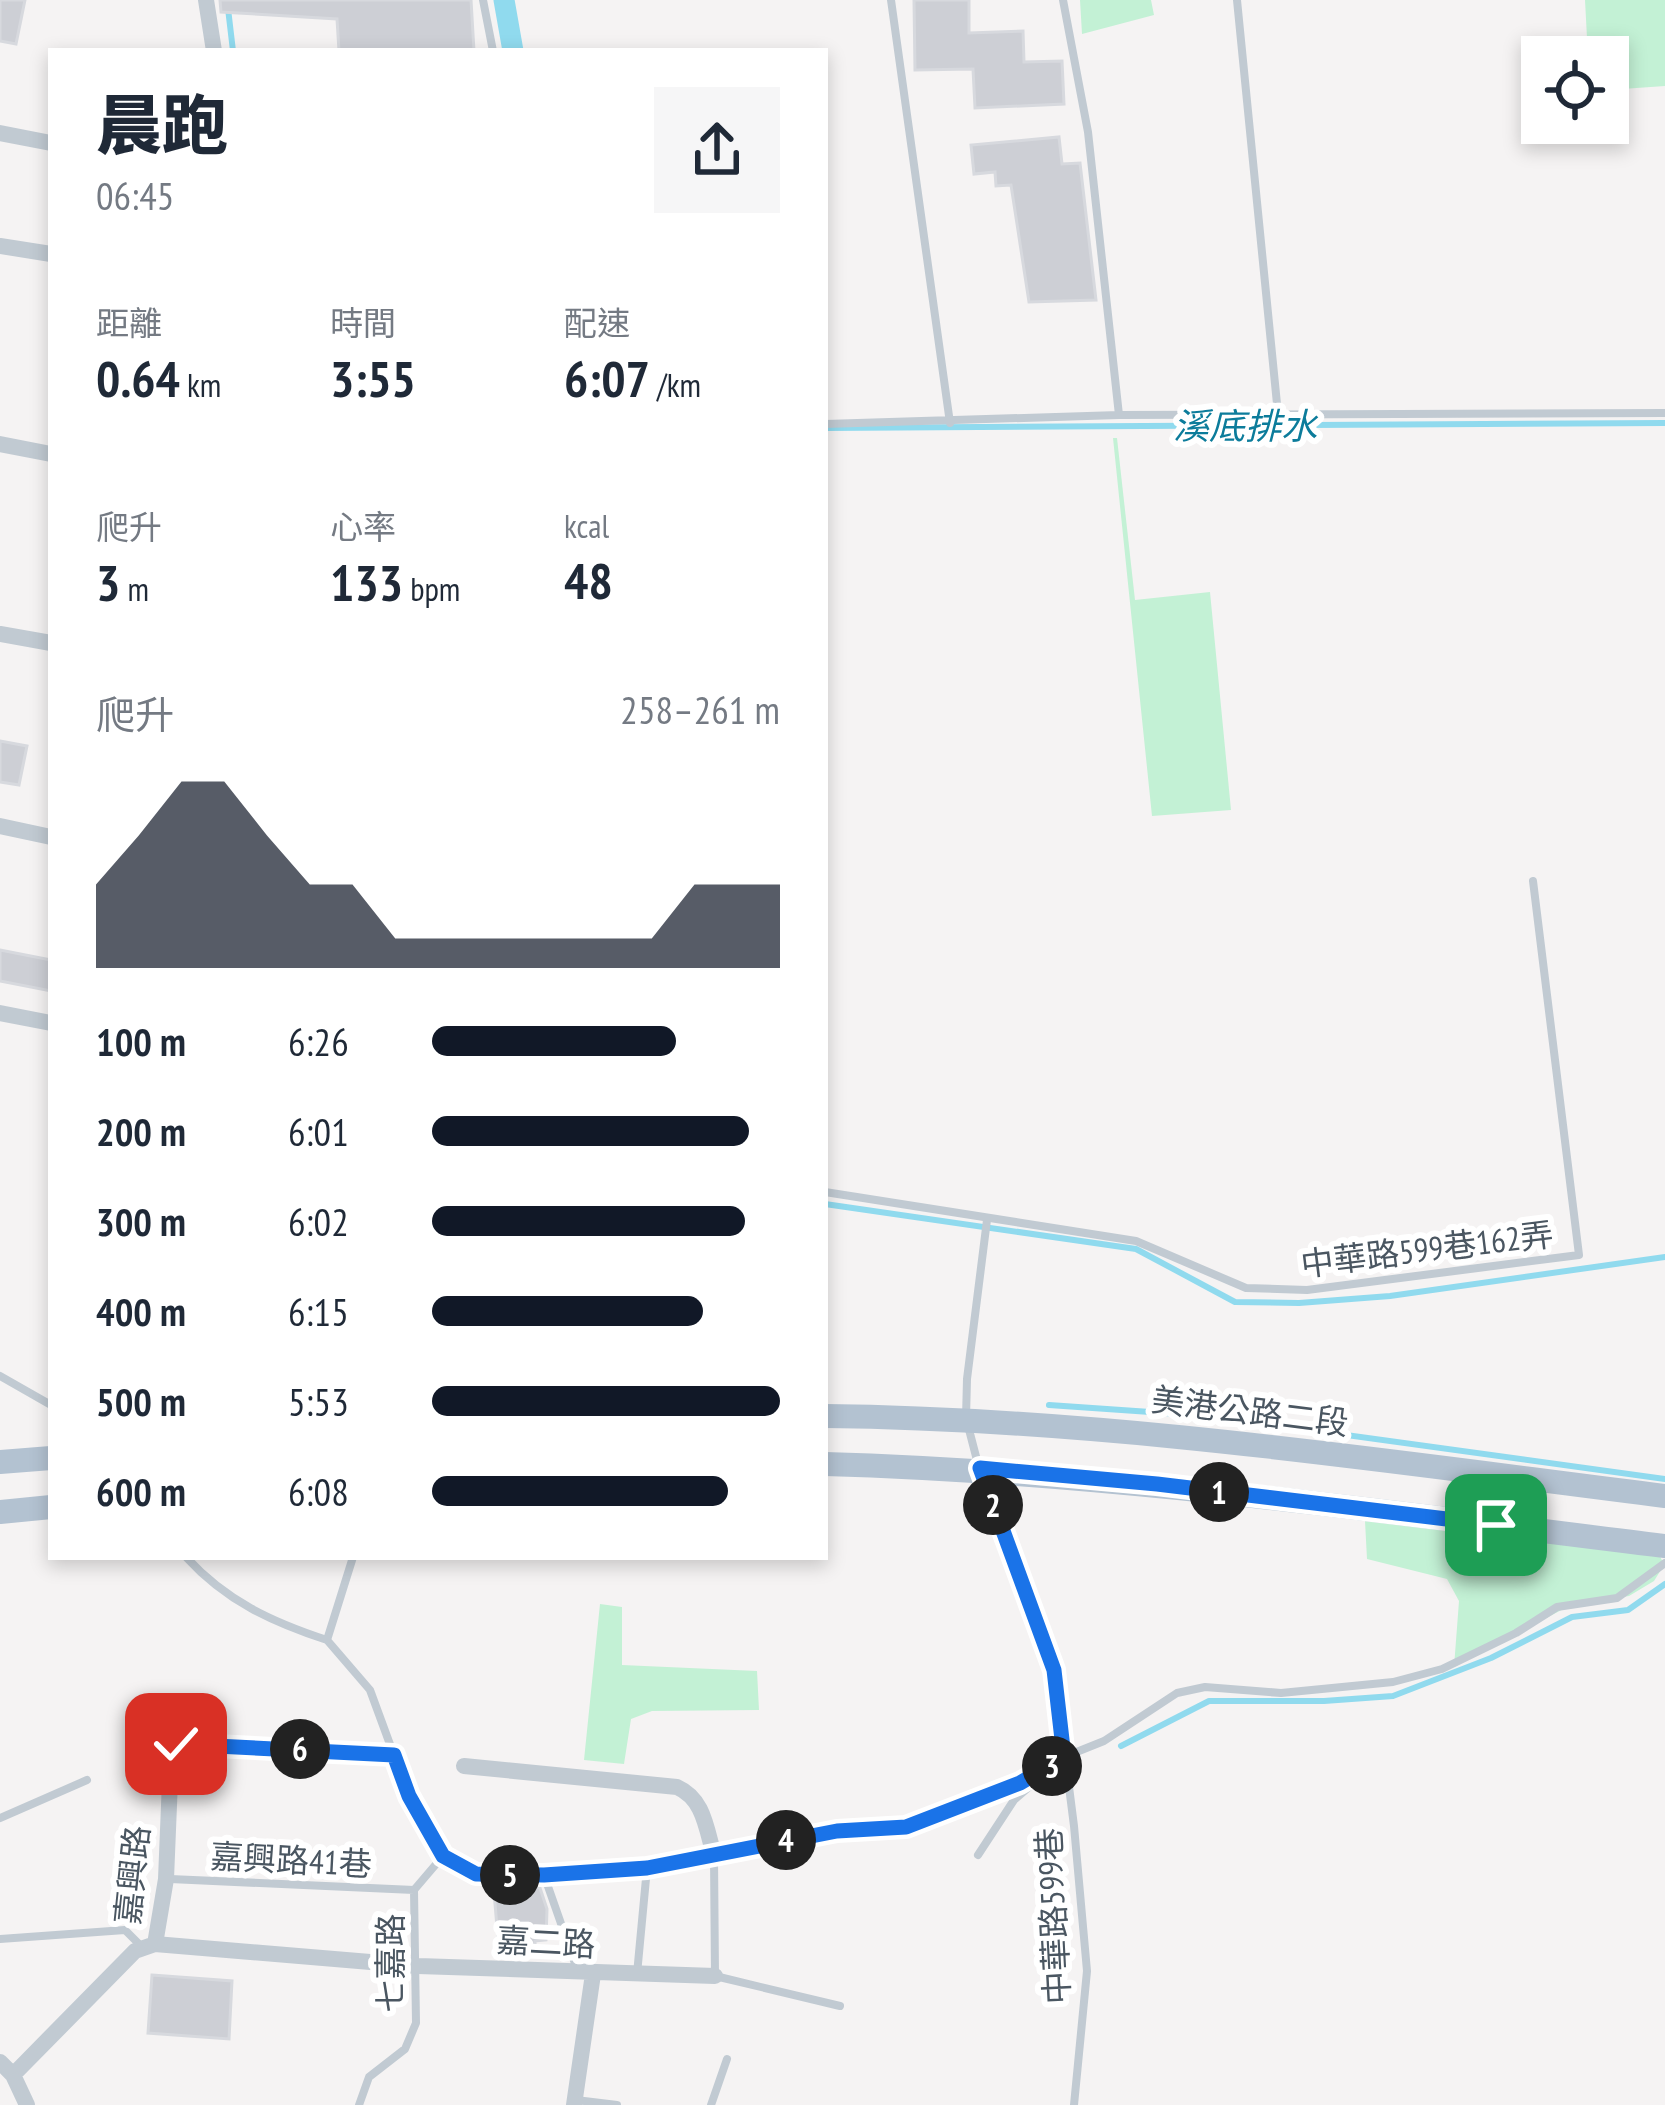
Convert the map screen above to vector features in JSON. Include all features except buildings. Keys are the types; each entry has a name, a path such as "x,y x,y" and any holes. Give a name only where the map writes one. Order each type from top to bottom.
{"main road":[{"name":"美港公路二段","path":"828,1416 966,1418 1174,1434 1665,1496"},
{"path":"0,1462 48,1458"},
{"path":"828,1464 980,1468 1157,1484 1665,1546"},
{"path":"0,1512 48,1507"}],"street":[{"path":"206,0 214,48"},
{"path":"0,134 48,142"},
{"path":"0,246 48,254"},
{"path":"0,444 48,453"},
{"path":"0,634 48,642"},
{"path":"0,826 48,836"},
{"path":"0,1012 48,1022"},
{"name":"嘉興路","path":"149,1946 166,1879 171,1756 176,1744 394,1755"},
{"path":"464,1766 676,1787 691,1793 699,1806 714,1855"},
{"path":"27,2105 6,2068 135,1951 149,1946"},
{"name":"嘉二路","path":"149,1946 418,1966 715,1976"},
{"path":"574,2102 586,1974"}],"lane":[{"path":"483,0 492,48"},
{"path":"891,0 950,423"},
{"path":"1063,0 1088,132 1119,416"},
{"path":"1237,0 1278,415"},
{"path":"828,424 1119,416 1665,413"},
{"name":"中華路599巷162弄","path":"987,1220 1136,1241 1246,1288 1307,1290 1579,1256 1533,881"},
{"path":"828,1193 987,1220"},
{"name":"中華路599巷","path":"987,1220 966,1418 1054,1670 1087,1971 1074,2105"},
{"path":"0,1376 48,1403"},
{"path":"189,1560 221,1591 268,1621 327,1640 370,1690 409,1796 443,1856 476,1874 647,1868 837,1831 906,1827 1048,1769"},
{"path":"327,1640 352,1560"},
{"path":"978,1855 1014,1800 1048,1769 1104,1741 1177,1693 1205,1687 1281,1693 1394,1682 1442,1669 1557,1607 1617,1598 1665,1563"},
{"path":"0,1818 87,1780"},
{"path":"714,1855 715,1976 840,2006"},
{"name":"七嘉路","path":"358,2105 369,2078 405,2050 416,2023 414,1890 443,1856"},
{"path":"636,1976 647,1868"},
{"path":"544,1875 586,1974"},
{"name":"嘉興路41巷","path":"166,1879 414,1890"},
{"path":"0,1939 124,1930 149,1946"},
{"path":"711,2105 727,2059"},
{"path":"0,2090 6,2068"},
{"path":"574,2102 617,2105"}],"green space":[{"path":"1080,0 1151,0 1154,15 1082,34"},
{"path":"1585,0 1665,0 1665,86 1629,89 1629,36 1587,36"},
{"path":"1113,438 1117,438 1135,600 1210,592 1231,810 1152,816"},
{"path":"1365,1521 1645,1551 1660,1556 1664,1565 1654,1581 1629,1596 1569,1606 1454,1667 1459,1601 1447,1579 1367,1559"},
{"path":"600,1604 622,1607 622,1665 757,1671 759,1710 652,1711 631,1719 624,1764 584,1760"}],"waterway":[{"path":"227,0 233,48"},
{"name":"溪底排水","path":"504,0 512,48"},
{"name":"溪底排水","path":"828,428 1665,423"},
{"path":"828,1204 1136,1249 1235,1302 1390,1296 1665,1257"},
{"path":"1049,1405 1208,1416 1665,1479"},
{"path":"1121,1746 1209,1701 1393,1696 1491,1658 1572,1617 1628,1610 1665,1584"}],"route":[{"path":"176,1744 394,1755 409,1796 443,1856 476,1874 647,1868 837,1831 906,1827 1020,1783 1064,1757 1054,1670 980,1468 1496,1525"}]}
